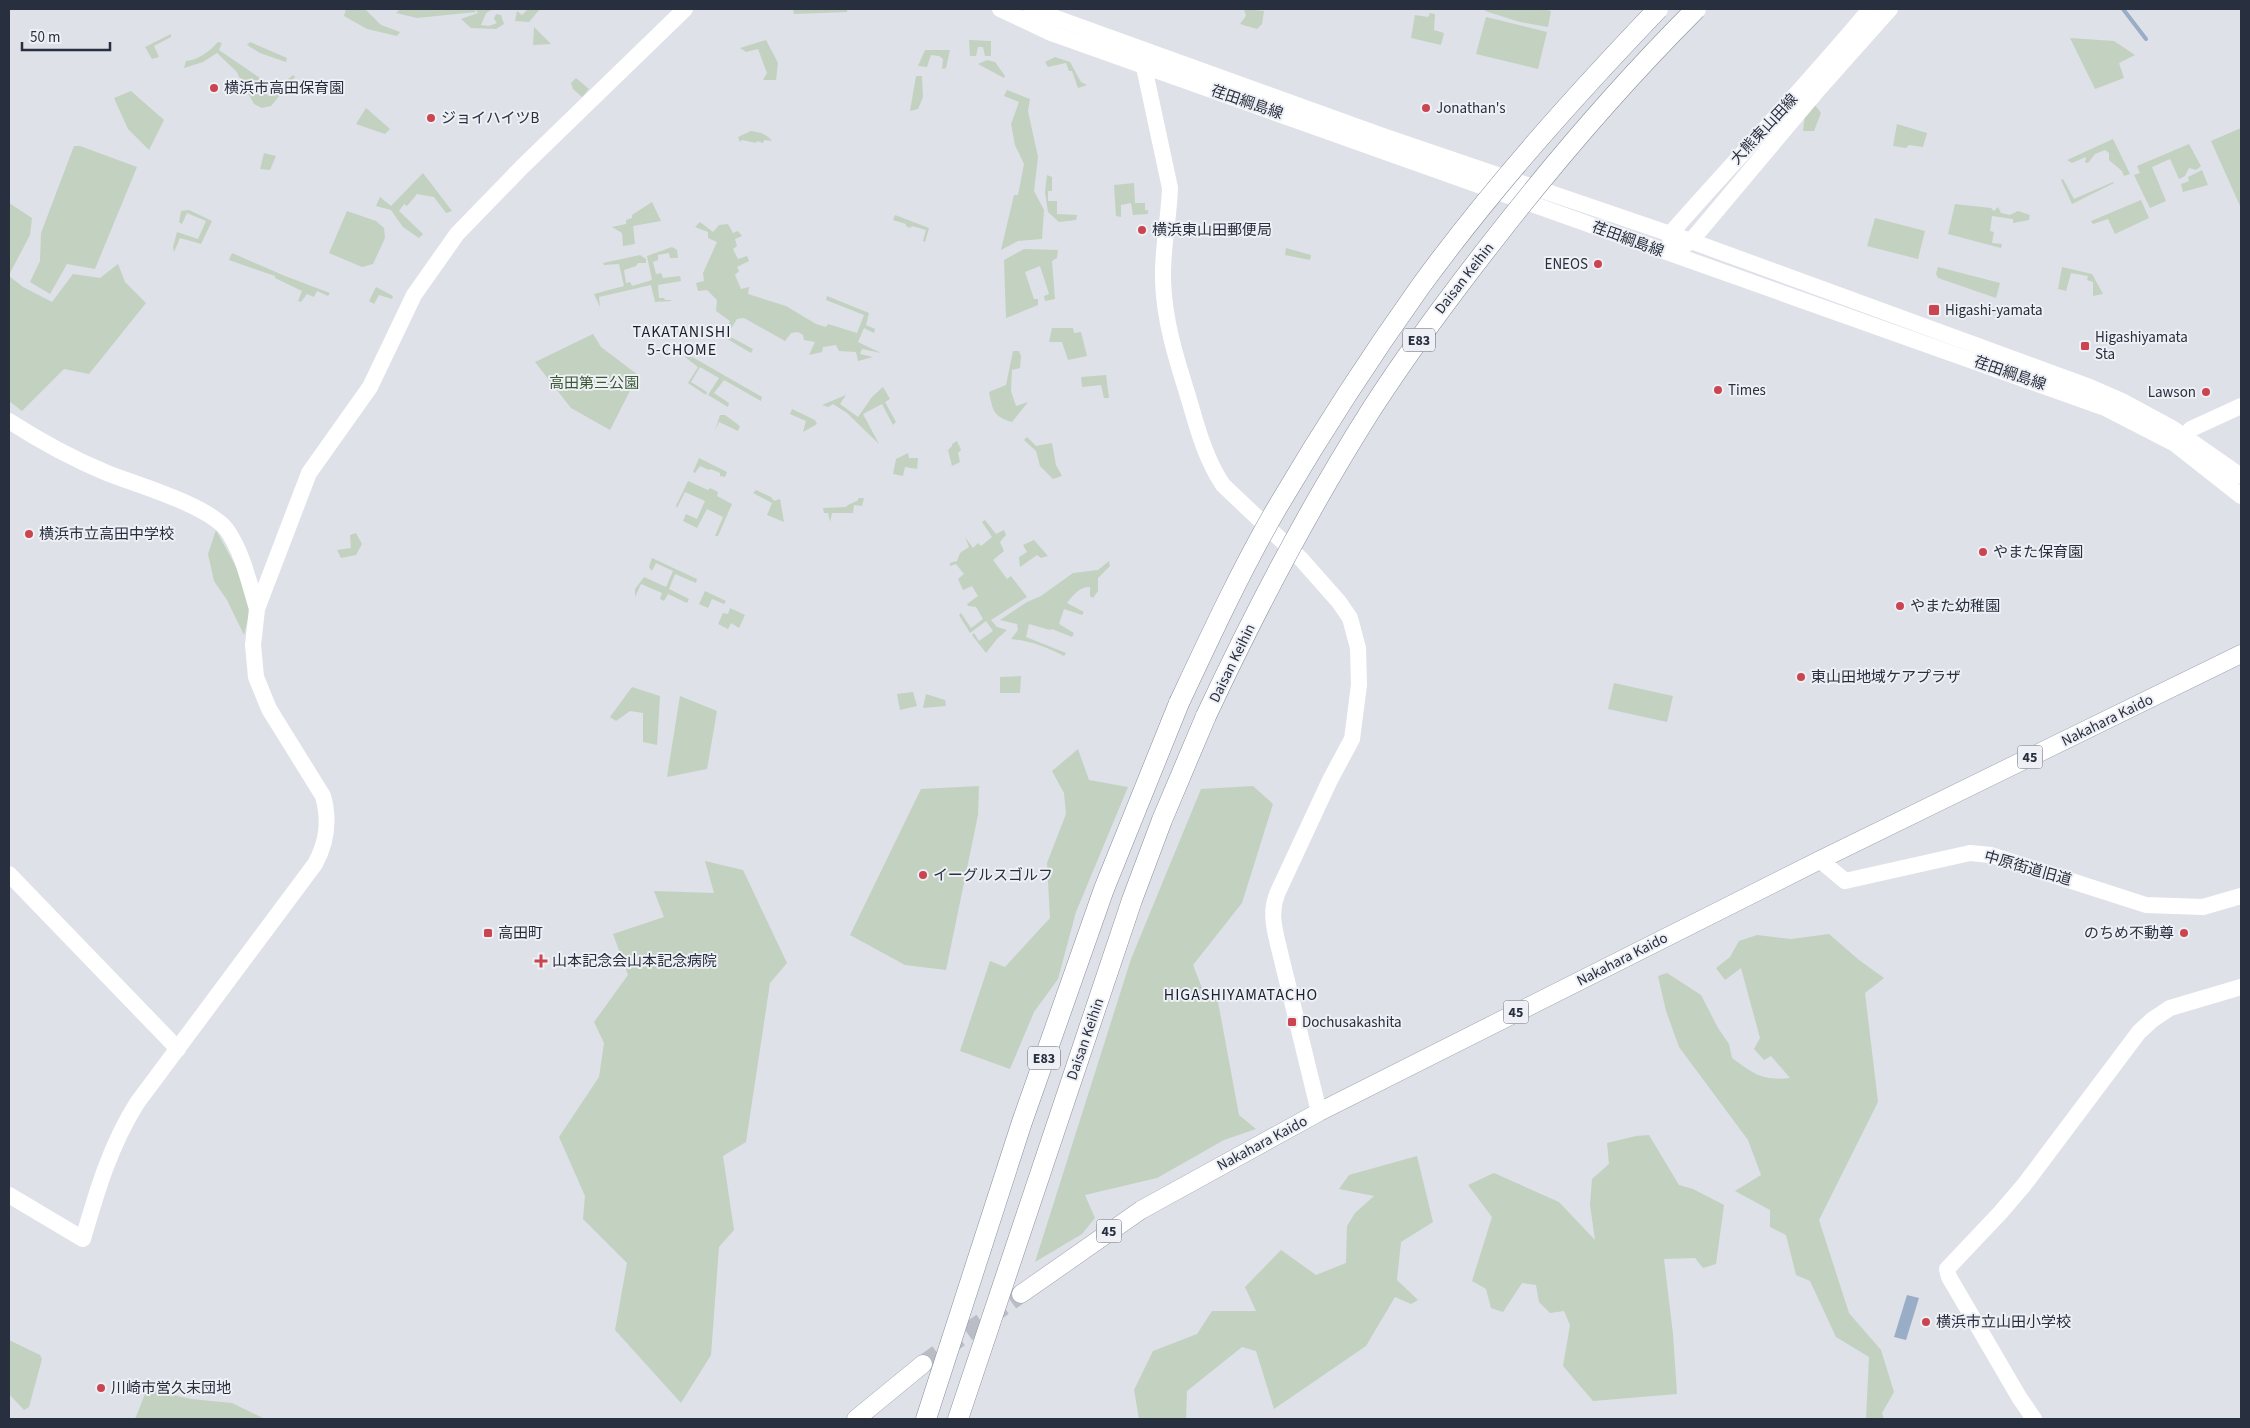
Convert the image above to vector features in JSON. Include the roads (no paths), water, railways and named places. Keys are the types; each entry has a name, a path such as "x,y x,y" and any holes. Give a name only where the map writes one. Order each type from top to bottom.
{"highway":[{"name":"Daisan Keihin","path":"926,1419 1022,1122 1104,889 1179,703 1223,610 1274,514 1349,392 1421,287 1502,183 1565,108 1658,9"},
{"name":"Daisan Keihin","path":"958,1419 1132,900 1162,820 1206,716 1241,642 1298,533 1371,411 1435,316 1526,199 1592,120 1659,45 1696,9"}],"main road":[{"name":"Nakahara Kaido","path":"1020,1294 1141,1210 1319,1112 1820,860 2241,654"},
{"path":"856,1419 923,1364"}],"street":[{"path":"9,1194 83,1239 104,1168 114,1144 137,1103 309,873 320,854 326,834 327,811 323,796 269,709 256,677 253,633 257,609 309,473 370,387 414,295 467,223 685,9"},
{"name":"荏田綱島線","path":"1000,9 1051,33 1147,59 1401,142 1692,241 2090,387 2122,401 2179,440 2241,476"},
{"name":"荏田綱島線","path":"1031,9 1247,101 2105,408 2179,440 2241,496"},
{"name":"大熊東山田線","path":"1670,234 1801,90 1870,9"},
{"name":"大熊東山田線","path":"1671,254 1692,241 1817,92 1890,9"},
{"path":"1147,59 1170,188 1163,247 1165,308 1175,352 1203,447 1222,485 1301,559 1338,602 1350,618 1358,648 1359,685 1352,739 1330,780 1277,894 1272,919 1319,1112"},
{"path":"1670,234 1671,254"},
{"path":"2179,440 2190,429 2241,406"},
{"path":"9,421 36,438 96,468 190,506 218,522 232,540 242,560 257,609"},
{"name":"中原街道旧道","path":"1820,860 1845,881 1970,853 1991,855 2146,905 2203,907 2241,896"},
{"path":"9,874 178,1049"},
{"path":"2034,1419 2019,1397 1949,1277 1947,1269 2012,1199 2139,1032 2152,1020 2170,1008 2241,987"}],"water":[{"path":"1907,1295 1919,1298 1906,1340 1894,1337"}],"waterway":[{"path":"2123,9 2146,39"}],"tunnel":[{"path":"923,1364 1021,1294"}],"place":[{"name":"横浜市高田保育園","path":"214,88"},
{"name":"Jonathan's","path":"1426,108"},
{"name":"ジョイハイツB","path":"431,118"},
{"name":"横浜東山田郵便局","path":"1142,230"},
{"name":"ENEOS","path":"1598,264"},
{"name":"Higashi-yamata","path":"1934,310"},
{"name":"Higashiyamata Sta","path":"2085,346"},
{"name":"Times","path":"1718,390"},
{"name":"Lawson","path":"2206,392"},
{"name":"横浜市立高田中学校","path":"29,534"},
{"name":"やまた保育園","path":"1983,552"},
{"name":"やまた幼稚園","path":"1900,606"},
{"name":"東山田地域ケアプラザ","path":"1801,677"},
{"name":"イーグルスゴルフ","path":"923,875"},
{"name":"高田町","path":"488,933"},
{"name":"のちめ不動尊","path":"2184,933"},
{"name":"山本記念会山本記念病院","path":"541,961"},
{"name":"Dochusakashita","path":"1292,1022"},
{"name":"横浜市立山田小学校","path":"1926,1322"},
{"name":"川崎市営久末団地","path":"101,1388"}],"district":[{"name":"TAKATANISHI 5-CHOME","path":"682,340"},
{"name":"HIGASHIYAMATACHO","path":"1241,994"}],"park label":[{"name":"高田第三公園","path":"594,383"}]}
